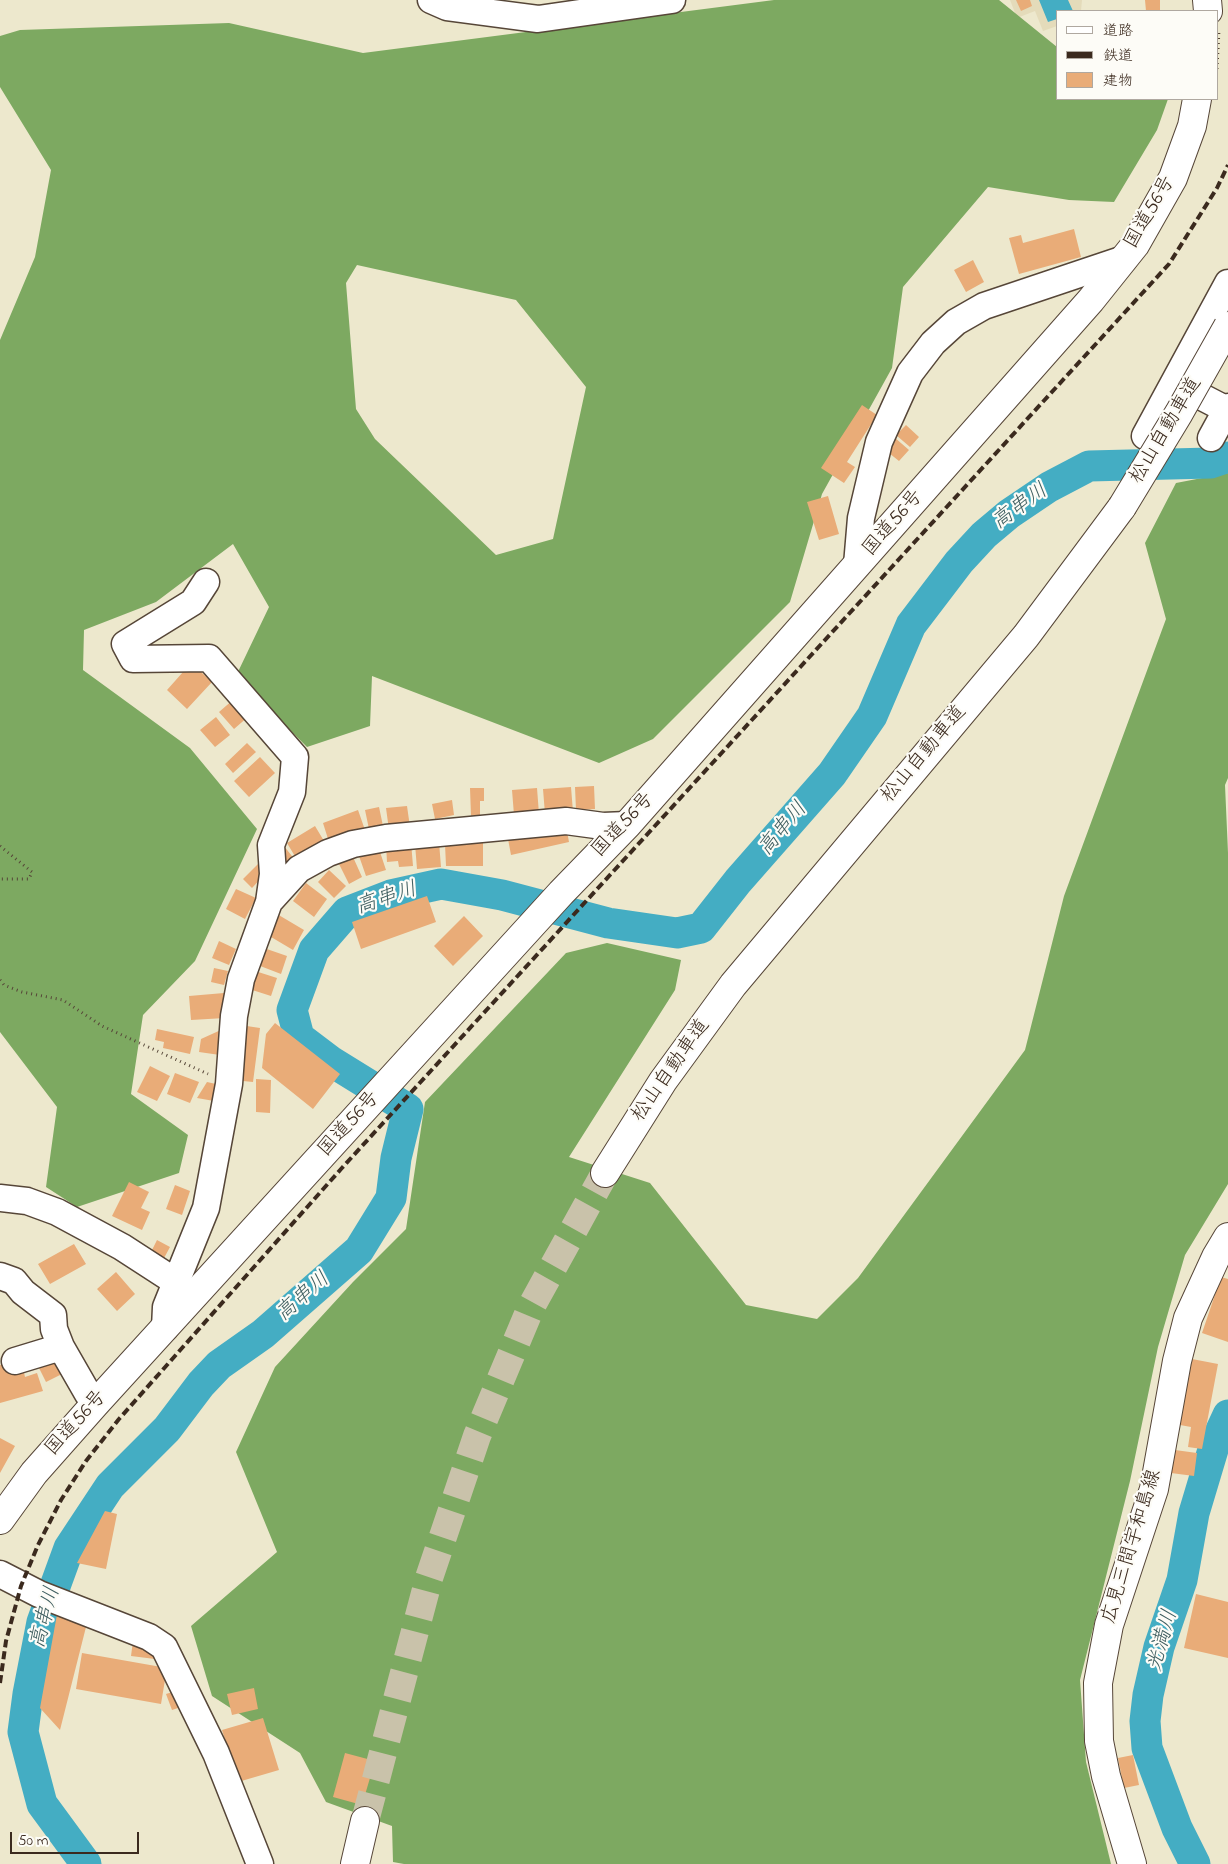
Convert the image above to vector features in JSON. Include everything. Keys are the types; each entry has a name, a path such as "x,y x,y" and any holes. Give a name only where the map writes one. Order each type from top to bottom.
{"main road":[{"name":"国道56号","path":"0,1520 34,1472 96,1402 561,893 626,825 1091,300 1135,245 1173,178 1192,126 1197,100"},
{"name":"松山自動車道","path":"605,1172 662,1081 733,985 1026,636 1122,507 1180,413 1228,326"},
{"name":"広見三間宇和島線","path":"1132,1864 1106,1776 1099,1741 1098,1683 1109,1625 1154,1489 1175,1370 1188,1318 1216,1256 1228,1237"},
{"path":"355,1864 365,1821"}],"street":[{"path":"431,0 447,7 538,19 672,0"},
{"path":"857,565 861,518 879,442 910,373 933,343 956,322 984,306 1124,259"},
{"path":"1145,436 1228,283"},
{"path":"1175,383 1227,409 1211,438"},
{"path":"165,1328 166,1307 206,1208 229,1084 234,1016 241,979 269,902 273,874 271,845 292,792 296,757 209,658 133,659 125,644 193,602 206,582"},
{"path":"269,902 299,869 328,853 353,844 386,838 566,821 602,826 626,825"},
{"path":"0,1198 27,1201 57,1212 122,1246 176,1282"},
{"path":"0,1276 14,1281 11,1294 54,1315 54,1329 61,1346 88,1394 96,1402"},
{"path":"15,1360 61,1346"},
{"path":"0,1574 39,1594 150,1637 164,1647 216,1753 260,1864"}],"path":[{"path":"0,846 32,872 29,879 0,879"},
{"path":"0,980 4,985 22,992 63,1000 102,1026 136,1039 229,1084"}],"shaded area":[{"path":"1010,0 1082,0 1081,10 1056,10 1056,26 1043,31 1035,11 1017,18"}],"green space":[{"path":"774,0 999,0 1056,46 1056,100 1168,100 1157,130 1114,202 1069,200 988,187 903,287 892,368 822,494 790,602 653,739 599,763 372,676 370,726 307,747 236,676 269,607 233,544 156,602 84,630 83,670 190,748 257,829 195,961 143,1015 131,1094 188,1135 179,1173 77,1207 46,1187 57,1107 0,1032 0,340 35,257 51,170 0,87 0,36 20,30 229,23 363,53","holes":["357,265 516,300 586,387 553,539 496,555 375,439 356,409 346,283"]},
{"path":"1228,473 1228,778 1225,785 1228,853 1228,1184 1185,1255 1158,1347 1130,1481 1080,1680 1086,1762 1111,1864 404,1864 393,1862 392,1826 326,1802 300,1753 212,1696 191,1626 277,1552 236,1452 275,1367 353,1282 406,1229 425,1102 566,953 607,943 681,960 675,990 569,1157 650,1183 746,1305 817,1319 858,1278 1025,1050 1064,896 1166,619 1145,543 1176,483"}],"water":[{"path":"1039,0 1068,0 1073,10 1056,10 1056,19 1048,22"}],"building":[{"path":"1016,0 1030,0 1032,6 1021,11"},
{"path":"1145,0 1160,0 1160,10 1146,10"},
{"path":"1074,229 1081,257 1019,274 1009,238 1021,235 1023,243"},
{"path":"973,260 984,282 966,292 954,270"},
{"path":"862,405 877,415 847,462 855,467 844,483 821,468"},
{"path":"906,425 919,437 910,447 896,435"},
{"path":"894,437 909,450 899,461 884,449"},
{"path":"828,496 839,534 819,540 807,502"},
{"path":"191,663 212,682 187,709 167,690"},
{"path":"234,699 249,716 234,729 219,712"},
{"path":"216,717 230,735 215,747 200,730"},
{"path":"247,743 256,752 233,773 225,764"},
{"path":"260,757 275,773 249,797 234,781"},
{"path":"594,786 595,809 576,810 575,787"},
{"path":"571,787 573,812 545,814 543,789"},
{"path":"470,788 484,788 484,801 480,801 480,815 471,816"},
{"path":"537,788 539,814 514,815 512,790"},
{"path":"452,800 454,815 435,819 432,804"},
{"path":"407,806 410,827 389,830 386,808"},
{"path":"379,807 383,826 369,829 365,810"},
{"path":"358,810 365,830 329,842 323,823"},
{"path":"315,826 324,841 296,858 287,843"},
{"path":"566,826 569,842 511,855 508,839"},
{"path":"411,842 413,866 399,867 398,861 387,862 386,844"},
{"path":"439,842 441,867 417,869 415,844"},
{"path":"483,843 483,866 446,866 445,844"},
{"path":"284,846 295,860 279,872"},
{"path":"379,849 386,870 366,876 359,856"},
{"path":"353,857 362,877 349,884 339,864"},
{"path":"258,864 267,872 252,888 243,879"},
{"path":"329,870 346,886 334,898 318,882"},
{"path":"306,883 327,899 314,917 293,901"},
{"path":"236,889 256,898 245,919 226,909"},
{"path":"427,896 436,922 361,949 352,922"},
{"path":"277,914 304,930 293,950 266,934"},
{"path":"464,916 483,936 453,966 434,946"},
{"path":"219,941 236,949 229,965 212,958"},
{"path":"261,947 287,956 281,974 255,964"},
{"path":"214,968 228,971 224,985 211,982"},
{"path":"252,970 277,978 271,996 246,988"},
{"path":"224,993 225,1018 191,1020 189,996"},
{"path":"275,1023 340,1074 313,1109 262,1068 266,1034"},
{"path":"240,1025 260,1028 253,1082 233,1080"},
{"path":"157,1029 194,1037 190,1054 163,1048 164,1042 155,1040"},
{"path":"223,1029 220,1055 199,1052 201,1039"},
{"path":"150,1066 170,1076 157,1101 137,1092"},
{"path":"175,1073 199,1082 190,1103 167,1094"},
{"path":"256,1079 271,1080 270,1113 256,1112"},
{"path":"207,1082 216,1084 214,1101 197,1098"},
{"path":"129,1182 149,1192 141,1208 150,1212 142,1230 112,1216"},
{"path":"175,1185 190,1191 182,1215 166,1209"},
{"path":"157,1240 170,1247 163,1260 150,1254"},
{"path":"74,1244 86,1264 50,1284 38,1264"},
{"path":"116,1272 135,1294 117,1311 97,1289"},
{"path":"1221,1277 1228,1279 1228,1342 1202,1333"},
{"path":"55,1355 64,1373 46,1382 37,1364"},
{"path":"1192,1359 1218,1364 1202,1449 1188,1447 1191,1427 1180,1425"},
{"path":"9,1362 23,1368 25,1377 37,1373 43,1391 0,1403 0,1365"},
{"path":"0,1438 15,1446 0,1473"},
{"path":"1175,1450 1197,1453 1194,1476 1171,1473"},
{"path":"105,1511 117,1514 106,1569 77,1563"},
{"path":"1196,1594 1228,1602 1228,1658 1184,1648"},
{"path":"58,1609 75,1611 86,1627 60,1730 40,1708"},
{"path":"133,1641 157,1644 155,1659 131,1656"},
{"path":"82,1653 167,1668 161,1704 76,1689"},
{"path":"254,1688 258,1709 232,1715 227,1694"},
{"path":"179,1690 184,1706 172,1710 166,1694"},
{"path":"263,1718 279,1770 238,1782 222,1730"},
{"path":"345,1753 375,1761 362,1805 333,1797"},
{"path":"1133,1755 1139,1785 1124,1788 1118,1758"}],"waterway":[{"name":"高串川","path":"86,1864 42,1804 23,1732 28,1694 42,1622 69,1548 110,1486 167,1429 201,1384 219,1365 263,1334 359,1250 391,1198 396,1158 408,1109 332,1062 299,1037 292,1010 314,950 347,912 391,895 441,884 502,895 608,923 677,933 701,928 738,881 832,774 872,716 911,625 959,562 984,535 1009,514 1049,487 1089,466 1211,463 1228,457"},
{"name":"光満川","path":"1195,1864 1177,1828 1147,1748 1145,1721 1148,1695 1159,1647 1182,1580 1194,1513 1215,1443 1228,1415"}],"tunnel":[{"path":"365,1821 429,1578 477,1436 531,1307 605,1173"}],"railway":[{"path":"0,1683 6,1641 21,1586 38,1545 61,1500 86,1461 119,1419 341,1169 1169,264 1217,188 1228,165"}]}
